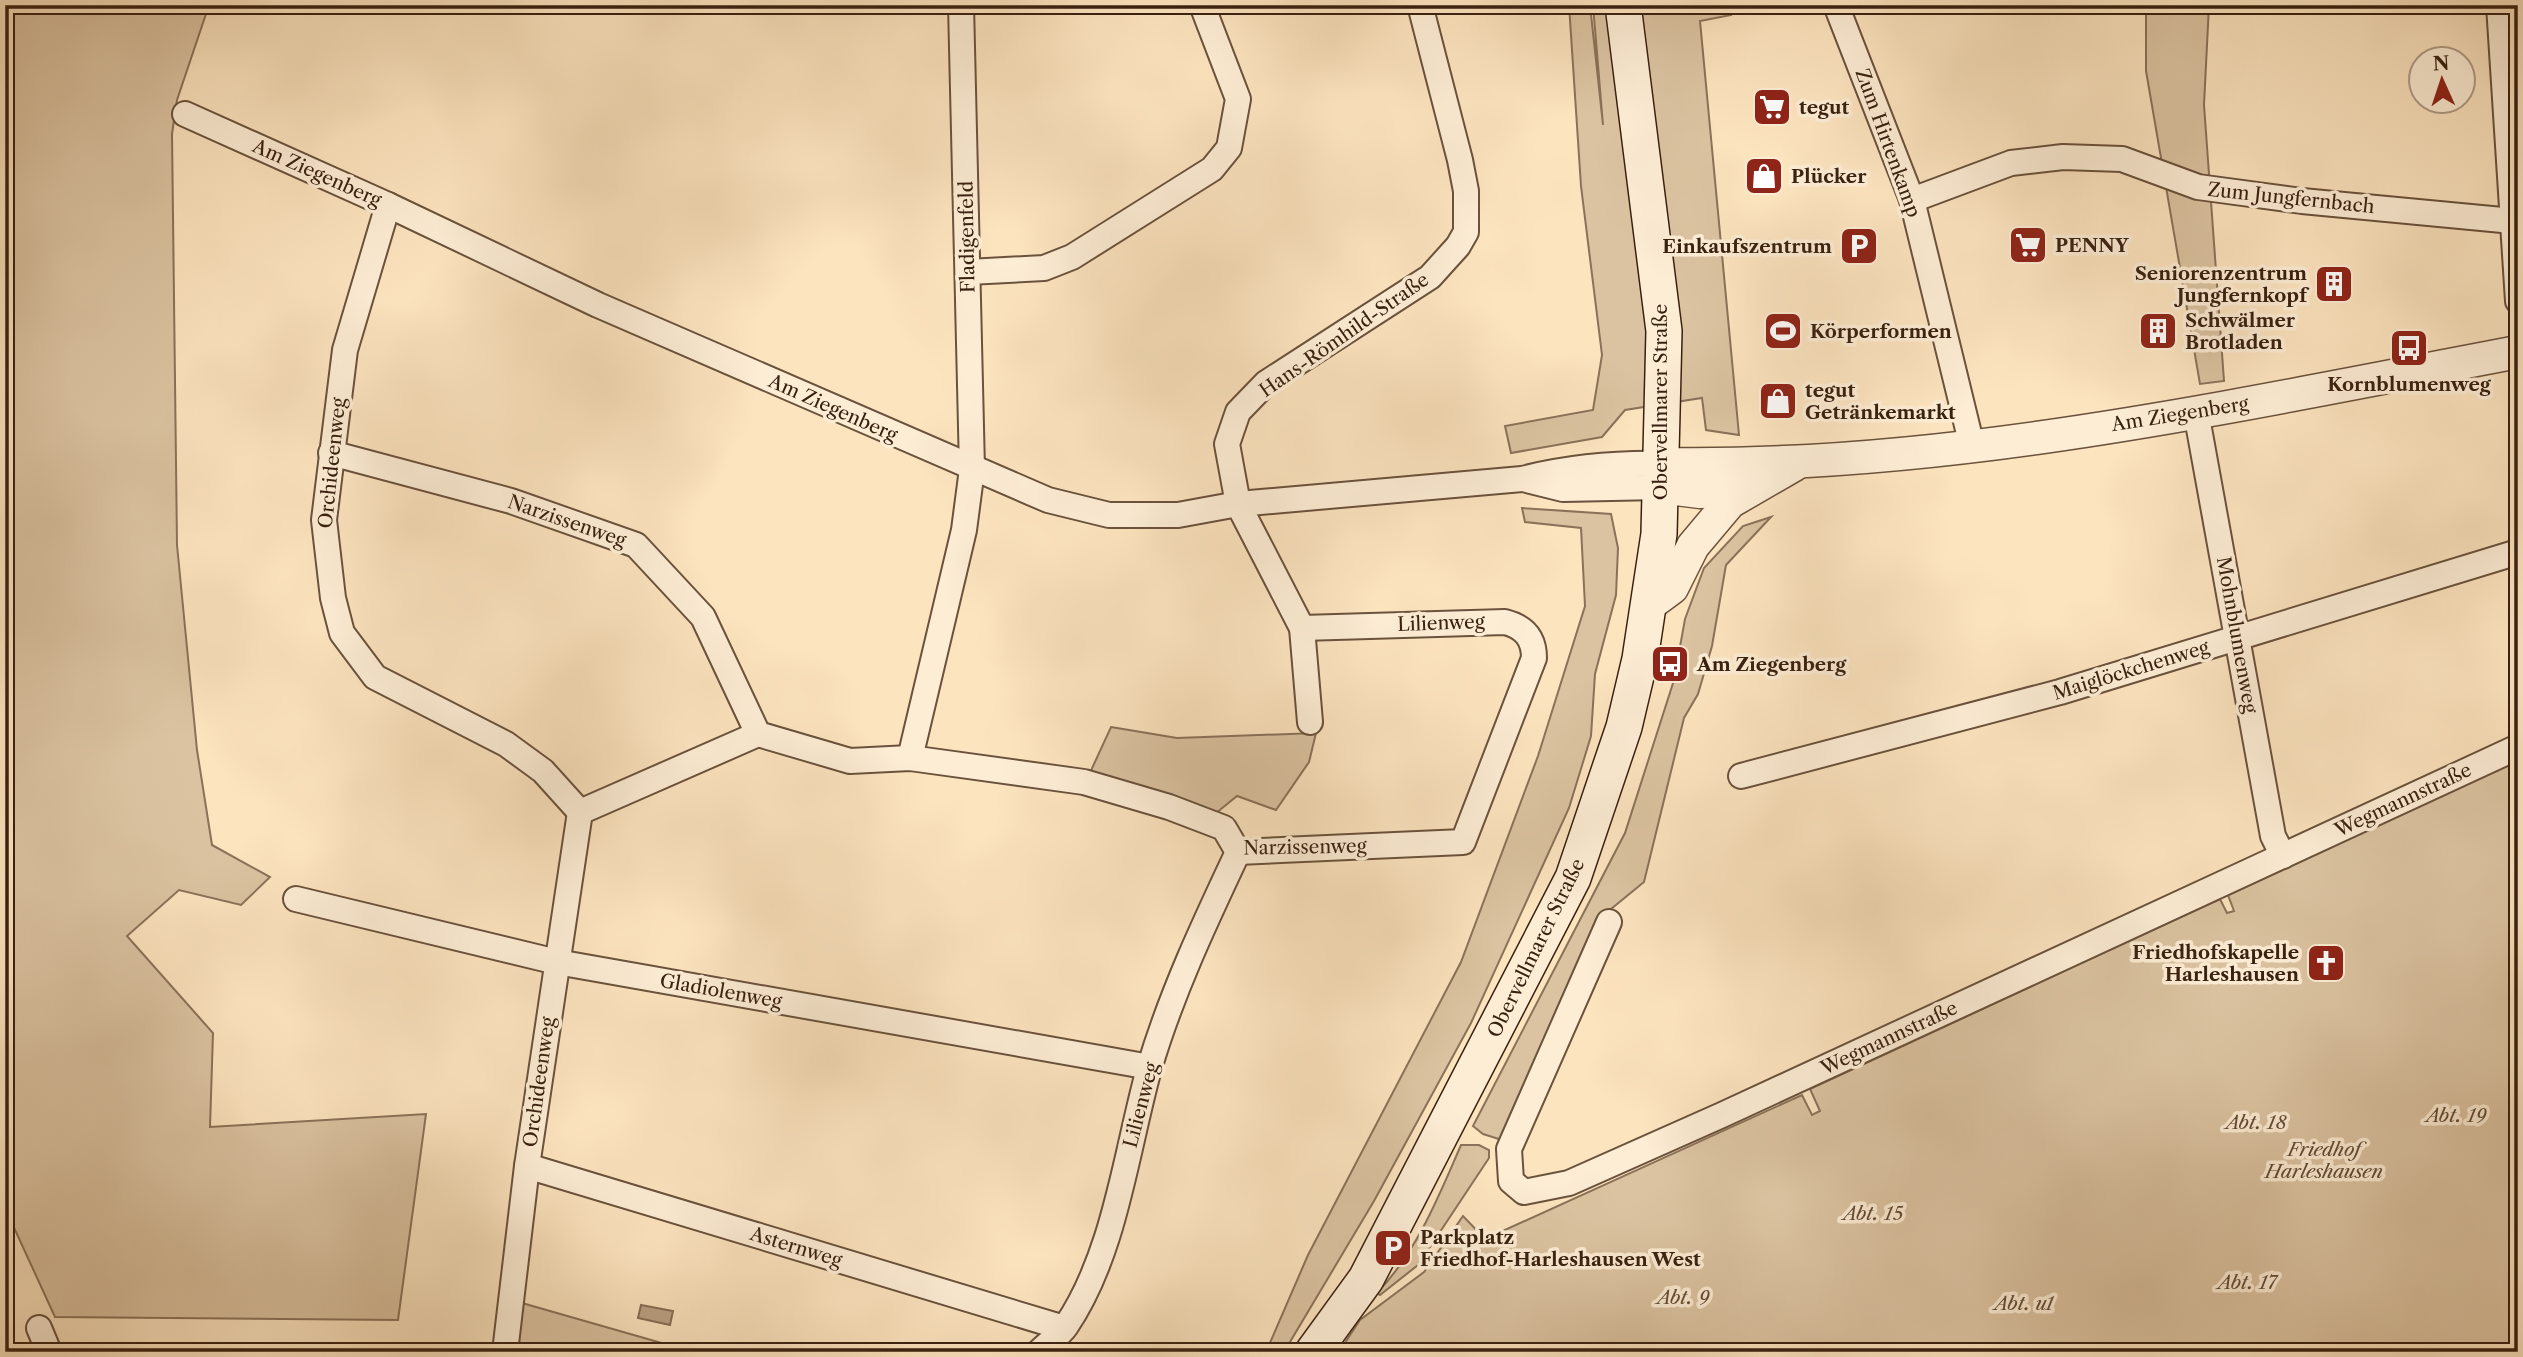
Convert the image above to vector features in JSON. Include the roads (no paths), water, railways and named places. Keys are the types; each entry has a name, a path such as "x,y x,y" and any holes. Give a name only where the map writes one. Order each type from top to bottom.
{"main road":[{"name":"Obervellmarer Straße","path":"1313,1352 1366,1279 1573,878 1624,727 1649,605 1659,534 1664,331 1623,5"}],"street":[{"name":"Fladigenfeld","path":"961,5 972,469"},
{"path":"968,272 1044,268 1072,257 1212,169 1229,148 1238,99 1202,5"},
{"name":"Hans-Römhild-Straße","path":"1238,504 1227,444 1238,412 1266,383 1430,277 1458,246 1466,232 1466,191 1461,160 1420,5"},
{"name":"Zum Hirtenkamp","path":"1836,5 1912,200 1972,446"},
{"path":"2499,5 2518,301"},
{"name":"Am Ziegenberg","path":"185,114 388,205 598,305 972,469 1048,500 1109,515 1178,515 1238,504 1522,480 1565,468 1612,463 1661,475 1972,446 2196,412 2518,352"},
{"name":"Zum Jungfernbach","path":"1912,200 2011,163 2063,157 2122,159 2198,187 2302,201 2513,221"},
{"name":"Orchideenweg","path":"388,205 345,351 331,453 324,520 331,588 342,633 375,677 506,744 543,771 580,812 527,1166 505,1352"},
{"name":"Mohnblumenweg","path":"2196,412 2273,836 2283,856"},
{"name":"Narzissenweg","path":"331,453 511,501 636,545 703,617 758,734 850,761 910,758 1084,782 1169,807 1224,828 1238,852 1463,842 1534,658 1531,639"},
{"path":"1649,605 1672,588 1693,545 1730,502 1798,463"},
{"path":"910,758 964,530 972,469"},
{"path":"1661,475 1700,492 1750,490"},
{"path":"1238,504 1302,628 1310,722"},
{"name":"Maiglöckchenweg","path":"1741,776 2060,692 2518,552"},
{"name":"Lilienweg","path":"1302,628 1492,621 1516,625 1531,639"},
{"path":"580,812 758,734"},
{"name":"Wegmannstraße","path":"1609,922 1509,1149 1511,1181 1524,1192 1569,1184 2518,747"},
{"name":"Lilienweg","path":"1039,1352 1064,1328 1090,1283 1119,1191 1150,1067 1198,937 1238,852"},
{"name":"Gladiolenweg","path":"296,900 557,962 1150,1067"},
{"name":"Asternweg","path":"527,1166 1064,1328"},
{"path":"39,1328 49,1352"}],"place":[{"name":"tegut","path":"1772,107"},
{"name":"Plücker","path":"1764,176"},
{"name":"PENNY","path":"2028,245"},
{"name":"Einkaufszentrum","path":"1859,246"},
{"name":"Seniorenzentrum Jungfernkopf","path":"2334,284"},
{"name":"Körperformen","path":"1783,331"},
{"name":"Schwälmer Brotladen","path":"2158,331"},
{"name":"Kornblumenweg","path":"2409,348"},
{"name":"tegut Getränkemarkt","path":"1778,401"},
{"name":"Am Ziegenberg","path":"1670,664"},
{"name":"Friedhofskapelle Harleshausen","path":"2326,963"},
{"name":"Parkplatz Friedhof-Harleshausen West","path":"1393,1248"}],"park label":[{"name":"Abt. 19","path":"2456,1115"},
{"name":"Abt. 18","path":"2256,1122"},
{"name":"Friedhof Harleshausen","path":"2324,1160"},
{"name":"Abt. 15","path":"1873,1213"},
{"name":"Abt. 17","path":"2247,1282"},
{"name":"Abt. 9","path":"1683,1297"},
{"name":"Abt. u1","path":"2024,1303"}]}
